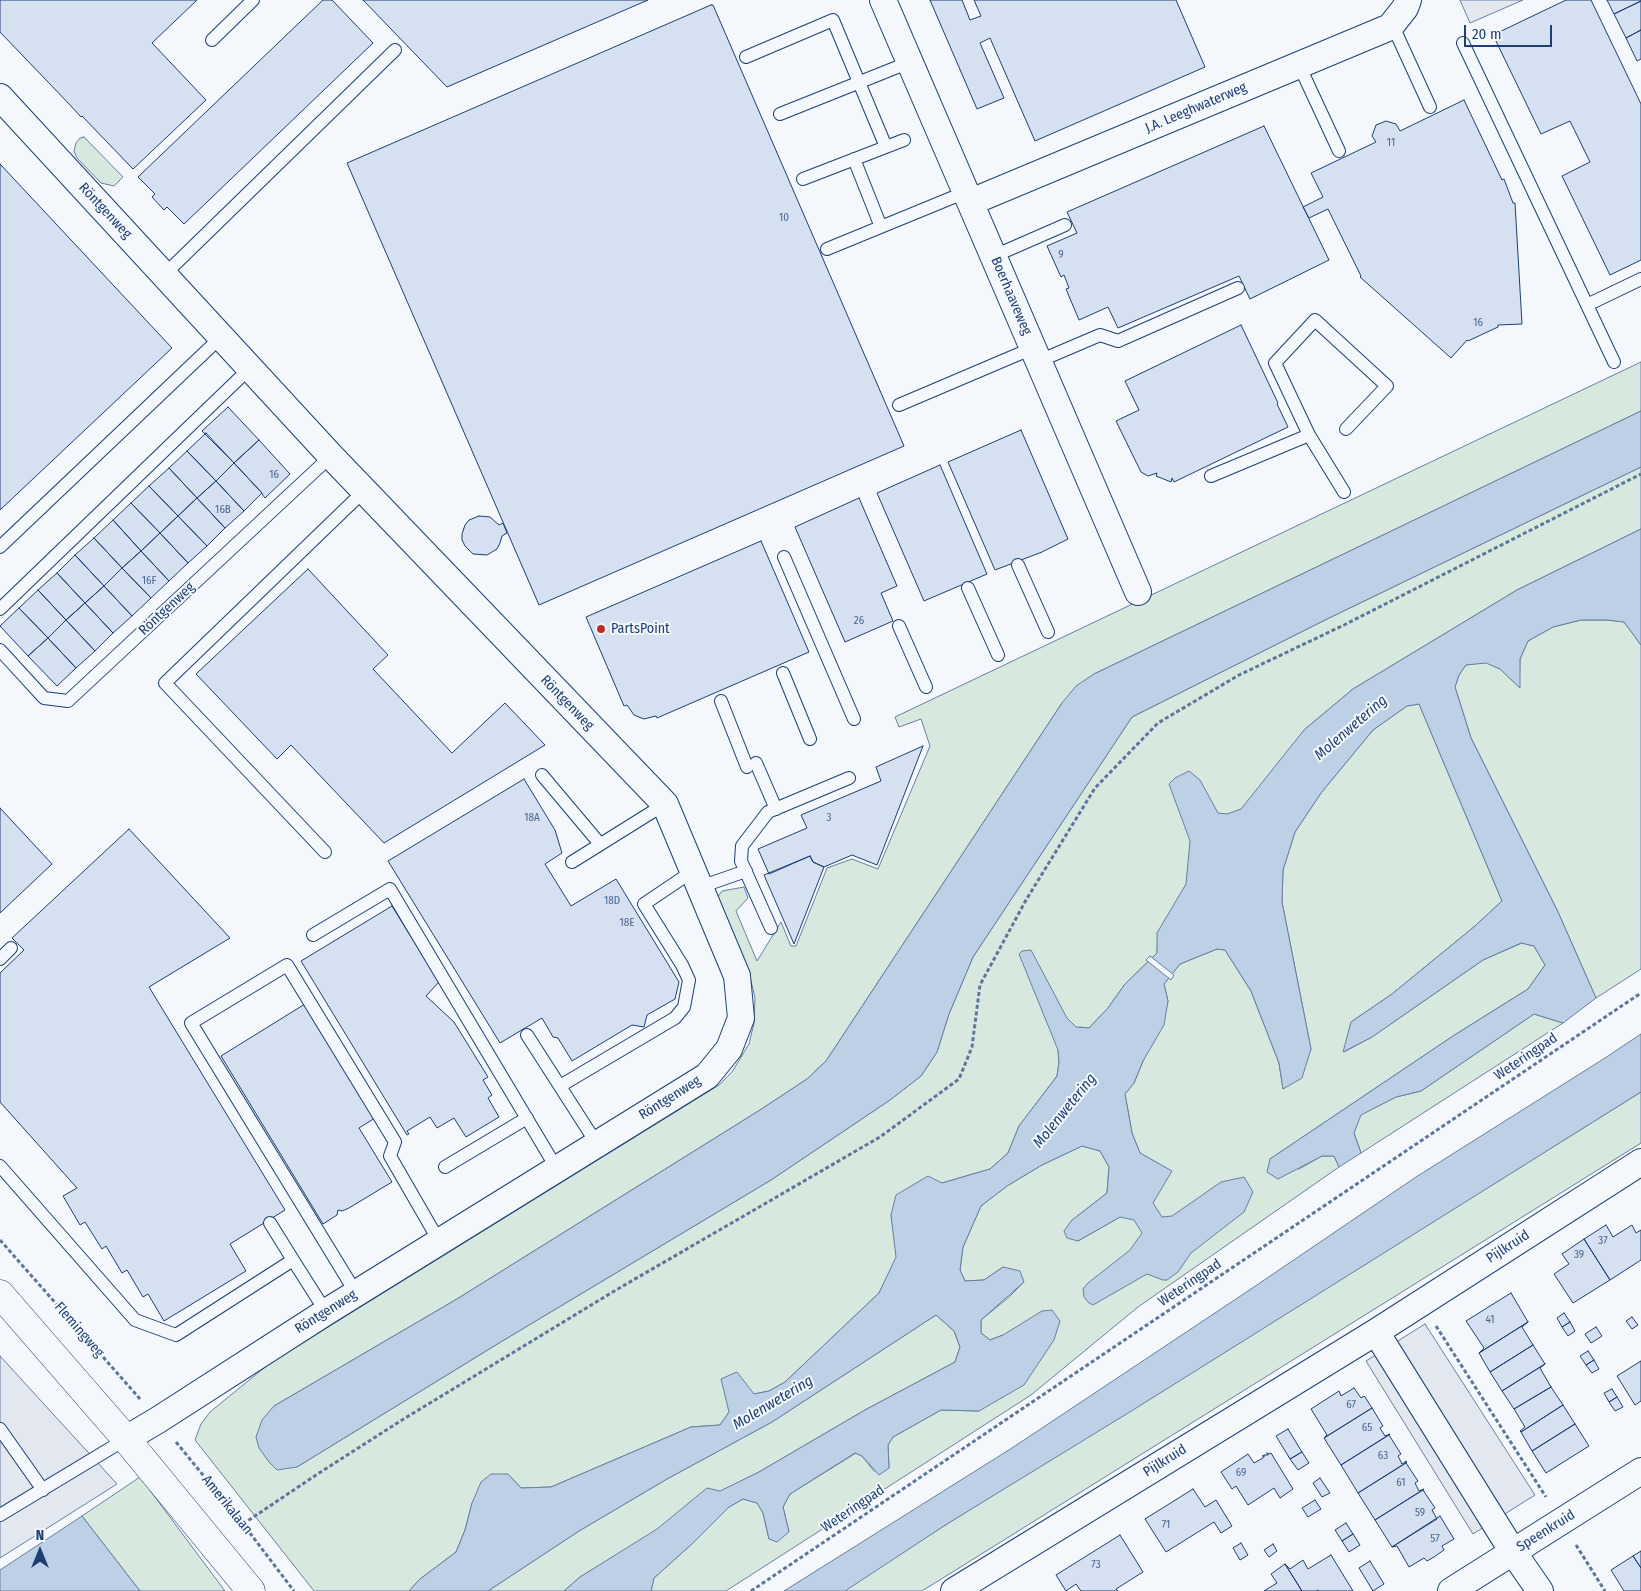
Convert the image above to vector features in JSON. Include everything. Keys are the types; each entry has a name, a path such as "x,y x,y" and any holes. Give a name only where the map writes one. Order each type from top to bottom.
{"street":[{"name":"Boerhaaveweg","path":"883,0 1138,592"},
{"name":"J.A. Leeghwaterweg","path":"968,197 1390,27 1405,8 1408,0"},
{"name":"Röntgenweg","path":"0,97 331,456 664,804 738,976 741,1018 728,1049 707,1076 356,1293 126,1439"},
{"name":"Pijlkruid","path":"954,1591 1376,1332 1641,1162"},
{"path":"0,1294 126,1439 251,1591"},
{"path":"1376,1332 1513,1552 1540,1591"},
{"name":"Speenkruid","path":"1451,1591 1641,1471"}],"lane":[{"path":"212,40 252,0"},
{"path":"746,57 833,20 886,147"},
{"path":"1392,24 1430,107"},
{"path":"1463,43 1614,362"},
{"path":"164,275 395,50"},
{"path":"780,114 910,62"},
{"path":"1299,65 1339,151"},
{"path":"803,179 904,140"},
{"path":"854,159 881,227"},
{"path":"827,249 881,227 968,197"},
{"path":"994,256 1065,225"},
{"path":"1587,305 1641,279"},
{"path":"899,405 1036,354 1100,335 1118,342 1238,288"},
{"path":"1344,492 1309,435 1275,363 1315,320 1387,386 1346,429"},
{"path":"0,547 221,337"},
{"path":"0,609 250,368"},
{"path":"1211,476 1309,435"},
{"name":"Röntgenweg","path":"0,650 44,698 68,701 331,456"},
{"path":"325,852 165,683 364,491"},
{"path":"784,557 854,719"},
{"path":"1018,565 1048,632"},
{"path":"968,588 998,655"},
{"path":"900,626 926,687"},
{"path":"783,673 810,739"},
{"path":"721,701 776,809"},
{"path":"542,775 600,844"},
{"path":"771,928 741,861 742,846 768,812 849,778"},
{"path":"572,862 664,804"},
{"path":"560,1086 675,1018 684,1007 689,980 682,965 644,904 696,879 746,871"},
{"path":"313,935 390,889 557,1168"},
{"path":"0,958 11,948"},
{"path":"356,1293 191,1023 287,965 395,1142 390,1156 440,1241"},
{"path":"527,1036 597,1144"},
{"path":"445,1167 527,1118"},
{"path":"0,1166 135,1320 176,1335 293,1260"},
{"path":"270,1223 326,1312"},
{"path":"0,1429 43,1490"},
{"path":"0,1516 126,1439"}],"path":[{"path":"243,1524 316,1474 394,1425 616,1290 880,1137 959,1079 972,1047 980,985 1026,900 1095,788 1158,723 1239,675 1344,625 1641,474"},
{"name":"Weteringpad","path":"750,1591 1641,993"},
{"name":"Flemingweg","path":"0,1240 158,1420"},
{"path":"1421,1303 1605,1591"},
{"name":"Amerikalaan","path":"158,1420 243,1524 294,1591"}],"shaded area":[{"path":"1460,0 1523,0 1470,23"},
{"path":"84,137 123,177 114,186 101,183 77,158 74,151 76,143 80,138"},
{"path":"1641,362 1641,411 1094,674 1062,703 826,1061 807,1079 457,1299 274,1406 297,1467 771,1180 890,1100 921,1076 937,1052 949,1014 973,957 1132,717 1325,620 1641,467 1641,529 1517,590 1353,689 1304,730 1158,932 1157,953 1125,984 1108,1008 1089,1028 1079,1027 1058,1050 1057,1076 1019,1126 1008,1153 990,1169 942,1183 891,1215 897,1257 879,1293 785,1382 769,1391 754,1394 729,1412 720,1425 691,1427 551,1487 521,1488 508,1474 472,1503 465,1530 456,1552 420,1579 409,1591 314,1591 195,1440 201,1424 210,1412 270,1363 719,1085 732,1072 749,1044 754,1023 755,998 750,977 717,898 722,891 744,887 748,898 736,911 757,961 781,922 791,946 796,946 827,868 852,859 878,869 930,746 921,719 899,727 895,717"},
{"path":"1581,620 1624,622 1641,645 1641,969 1596,998 1558,912 1471,738 1455,687 1459,675 1466,665 1486,662 1500,669 1519,687 1520,659 1528,641 1553,627"},
{"path":"1419,704 1502,901 1475,926 1392,994 1351,1022 1344,1052 1372,1037 1483,960 1522,943 1534,946 1545,965 1528,989 1453,1036 1270,1159 1299,1169 1322,1156 1334,1156 1339,1167 1138,1307 1031,1395 726,1591 651,1591 654,1578 729,1507 743,1499 757,1503 763,1513 769,1539 789,1532 783,1507 790,1494 856,1453 862,1456 874,1471 889,1468 888,1445 893,1437 941,1410 979,1411 1003,1335 990,1340 981,1333 981,1320 1024,1282 1003,1267 984,1280 965,1281 960,1270 963,1247 981,1206 1007,1186 1042,1165 1082,1146 1100,1151 1109,1167 1107,1193 1071,1221 1078,1241 1120,1217 1171,1171 1140,1153 1132,1133 1125,1094 1134,1083 1168,1001 1164,984 1180,964 1217,949 1225,950 1251,991 1279,1063 1283,1089 1311,1049 1282,902 1283,870 1295,832 1321,793 1373,730 1407,706"},
{"path":"1534,1014 1563,1023 1361,1153 1354,1133 1360,1115 1396,1097 1421,1091"},
{"path":"1641,1092 1641,1143 922,1591 842,1591 947,1524"},
{"path":"936,1315 954,1331 960,1347 955,1362 865,1410 759,1472 720,1492 580,1577 564,1591 488,1591 579,1531 667,1479 772,1422"},
{"path":"1425,1324 1535,1495 1473,1534 1366,1361"},
{"path":"0,1356 117,1484 0,1558"},
{"path":"140,1477 225,1591 140,1591 82,1516"}],"water":[{"path":"1641,411 1641,467 1325,620 1132,717 973,957 949,1014 937,1052 921,1076 890,1100 771,1180 297,1467 277,1470 269,1462 259,1448 256,1437 262,1420 274,1406 457,1299 760,1110 807,1079 826,1061 1062,703 1076,686 1094,674"},
{"name":"Molenwetering","path":"1641,529 1641,645 1624,622 1581,620 1553,627 1528,641 1520,659 1520,688 1500,669 1486,663 1466,665 1459,675 1455,687 1471,738 1558,912 1596,998 1563,1023 1534,1014 1421,1091 1396,1097 1361,1115 1354,1133 1361,1153 1339,1167 1334,1156 1322,1156 1278,1179 1267,1172 1270,1159 1453,1036 1528,989 1545,965 1534,946 1521,943 1483,960 1372,1037 1343,1052 1351,1022 1392,994 1475,926 1502,901 1419,704 1407,706 1373,730 1321,793 1295,832 1283,870 1282,902 1311,1049 1302,1078 1283,1089 1279,1063 1251,991 1225,950 1217,949 1180,964 1164,984 1168,1001 1164,1025 1143,1061 1134,1083 1125,1094 1132,1133 1140,1153 1172,1171 1153,1203 1162,1217 1172,1216 1221,1182 1244,1177 1253,1192 1244,1212 1191,1253 1178,1272 1167,1280 1147,1274 1093,1305 1084,1297 1083,1289 1088,1283 1130,1250 1142,1233 1134,1220 1120,1217 1078,1241 1067,1238 1064,1231 1071,1221 1107,1193 1109,1167 1100,1151 1082,1146 1042,1165 1007,1186 981,1206 963,1247 960,1270 965,1281 984,1280 1003,1267 1020,1271 1024,1282 981,1320 981,1333 990,1340 1003,1335 1042,1311 1052,1310 1060,1321 1054,1340 1024,1385 979,1411 941,1410 893,1437 888,1445 889,1468 879,1475 862,1456 855,1453 790,1494 783,1507 789,1532 777,1542 769,1539 763,1513 757,1503 743,1499 729,1507 654,1578 651,1591 564,1591 580,1577 657,1529 707,1488 720,1491 759,1472 865,1410 955,1362 960,1347 954,1331 936,1315 772,1422 667,1479 579,1531 488,1591 409,1591 420,1579 456,1552 481,1482 491,1474 508,1474 521,1488 551,1487 691,1427 720,1425 729,1412 721,1379 737,1372 754,1394 769,1391 785,1382 879,1293 896,1257 891,1215 896,1195 928,1176 942,1183 990,1169 1008,1153 1019,1126 1057,1076 1058,1050 1019,954 1022,951 1031,950 1067,1018 1076,1027 1089,1028 1108,1008 1125,984 1157,953 1157,933 1186,884 1190,841 1169,784 1175,778 1189,771 1200,780 1218,813 1227,814 1241,809 1304,730 1353,689 1517,590"},
{"path":"1641,1034 1641,1092 1133,1410 947,1524 845,1591 784,1591 1012,1448 1416,1177"},
{"path":"82,1516 140,1591 0,1591 0,1570"}],"pier":[{"path":"1150,956 1174,975 1171,980 1146,960"}],"building":[{"path":"0,0 197,0 152,43 206,100 133,169 0,32"},
{"path":"323,0 332,0 373,43 184,224 167,207 164,210 152,197 155,194 138,177"},
{"path":"363,0 648,0 447,87"},
{"path":"930,0 962,0 970,20 981,16 974,0 1176,0 1205,67 1035,141 990,38 980,43 1004,98 977,109"},
{"path":"1566,0 1591,0 1641,104 1641,260 1610,275 1562,176 1590,162 1570,121 1541,134 1493,35"},
{"path":"1607,0 1641,0 1641,1 1614,14"},
{"path":"1641,1 1641,30 1626,38 1614,14"},
{"path":"713,5 904,446 539,605 347,163"},
{"path":"1641,30 1641,59 1637,61 1626,38"},
{"path":"1464,100 1502,180 1504,179 1513,203 1515,203 1522,324 1498,325 1498,327 1467,340 1451,358 1360,277 1328,209 1309,218 1303,207 1323,197 1311,173 1376,142 1372,136 1376,125 1386,121 1396,124 1400,131"},
{"path":"1264,126 1329,260 1250,299 1239,276 1118,328 1108,307 1079,320 1066,289 1069,288 1064,275 1061,277 1047,246 1077,233 1067,212"},
{"path":"0,164 172,348 0,510"},
{"path":"1241,325 1288,427 1174,482 1172,478 1171,482 1156,476 1157,473 1148,476 1141,472 1116,421 1139,410 1125,381"},
{"path":"228,407 259,440 234,463 202,431"},
{"path":"1021,430 1068,539 1042,552 995,570 948,462"},
{"path":"206,433 234,463 216,481 187,451"},
{"path":"259,440 290,474 265,498 234,463"},
{"path":"187,451 216,481 197,498 169,468"},
{"path":"234,463 262,493 244,511 216,481"},
{"path":"940,465 987,574 924,601 877,493"},
{"path":"169,468 197,498 178,516 149,486"},
{"path":"216,481 244,511 225,528 197,498"},
{"path":"149,486 178,516 160,533 131,503"},
{"path":"197,498 225,528 207,546 178,516"},
{"path":"859,498 897,586 881,593 893,621 845,642 795,527"},
{"path":"131,503 160,533 141,551 113,520"},
{"path":"178,516 207,546 188,563 160,533"},
{"path":"479,516 490,517 499,525 503,523 507,533 502,536 497,549 487,555 473,554 462,540 465,525 469,520"},
{"path":"113,520 141,551 122,568 94,538"},
{"path":"160,533 188,563 169,581 141,551"},
{"path":"94,538 122,568 104,586 75,555"},
{"path":"761,541 809,652 657,718 656,716 644,719 634,715 627,705 624,706 586,617"},
{"path":"141,551 169,581 151,598 122,568"},
{"path":"75,555 104,586 85,603 57,573"},
{"path":"122,568 151,598 132,616 104,586"},
{"path":"308,569 388,655 373,669 452,753 505,703 545,745 384,843 291,745 277,759 196,674"},
{"path":"57,573 85,603 66,620 38,590"},
{"path":"104,586 132,616 113,633 85,603"},
{"path":"38,590 66,620 48,638 19,608"},
{"path":"85,603 113,633 95,651 66,620"},
{"path":"19,608 48,638 28,656 0,626"},
{"path":"66,620 95,651 76,668 48,638"},
{"path":"48,638 76,668 57,686 28,656"},
{"path":"923,746 877,865 852,855 824,867 813,862 810,856 769,874 758,849 807,828 801,815 881,781 876,767"},
{"path":"524,779 555,830 562,853 545,864 571,906 616,879 679,982 675,999 647,1015 644,1027 632,1025 572,1061 558,1038 553,1037 542,1018 500,1043 388,861"},
{"path":"0,808 52,864 0,913"},
{"path":"129,829 230,938 149,987 285,1210 230,1244 246,1271 164,1321 148,1294 143,1297 127,1270 122,1273 106,1246 102,1249 85,1222 80,1225 63,1196 77,1188 0,1102 0,973 24,950 12,938"},
{"path":"810,856 813,862 824,867 794,944 764,875"},
{"path":"392,906 439,982 426,996 454,1022 488,1077 483,1080 492,1095 488,1098 499,1117 466,1137 454,1118 437,1128 430,1117 407,1131 409,1134 407,1135 301,961"},
{"path":"305,1004 375,1118 359,1128 392,1182 349,1208 342,1211 338,1210 337,1215 323,1224 221,1056"},
{"path":"1606,1225 1613,1237 1632,1225 1636,1233 1641,1230 1641,1260 1610,1280 1584,1239"},
{"path":"1584,1239 1610,1280 1573,1303 1554,1274 1569,1264 1562,1254"},
{"path":"1511,1293 1528,1322 1479,1353 1484,1348 1466,1321"},
{"path":"1564,1313 1570,1322 1562,1327 1557,1318"},
{"path":"1632,1317 1638,1325 1632,1329 1626,1321"},
{"path":"1528,1322 1522,1327 1533,1345 1490,1372 1479,1353"},
{"path":"1570,1322 1575,1331 1568,1336 1562,1327"},
{"path":"1596,1327 1602,1336 1591,1343 1585,1334"},
{"path":"1533,1345 1545,1364 1502,1391 1490,1372"},
{"path":"1588,1351 1594,1360 1586,1365 1580,1356"},
{"path":"1594,1360 1599,1369 1592,1373 1586,1365"},
{"path":"1641,1361 1641,1401 1635,1405 1617,1376"},
{"path":"1545,1364 1540,1368 1551,1387 1514,1409 1502,1391"},
{"path":"1551,1387 1563,1405 1521,1432 1525,1427 1514,1409"},
{"path":"1354,1388 1361,1398 1365,1397 1372,1408 1324,1438 1327,1435 1311,1409 1339,1391 1341,1396"},
{"path":"1612,1389 1617,1397 1609,1402 1604,1393"},
{"path":"1617,1397 1623,1407 1615,1411 1609,1402"},
{"path":"1563,1405 1575,1424 1532,1451 1521,1432"},
{"path":"1372,1408 1383,1426 1380,1428 1385,1436 1390,1434 1341,1465 1324,1438"},
{"path":"1575,1424 1589,1446 1546,1473 1532,1451"},
{"path":"1288,1429 1302,1452 1290,1459 1276,1436"},
{"path":"1389,1435 1401,1454 1398,1456 1402,1464 1407,1462 1358,1493 1341,1465"},
{"path":"1302,1452 1309,1463 1298,1470 1290,1459"},
{"path":"1267,1453 1271,1453 1293,1489 1280,1498 1274,1488 1248,1505 1236,1486 1232,1489 1221,1472 1248,1454 1254,1463 1263,1458 1263,1455 1264,1457 1264,1455 1268,1455"},
{"path":"1406,1463 1418,1481 1415,1483 1419,1491 1424,1489 1375,1520 1358,1493"},
{"path":"1320,1478 1330,1493 1322,1497 1313,1483"},
{"path":"1193,1489 1205,1507 1216,1500 1232,1526 1221,1533 1214,1522 1166,1552 1145,1519"},
{"path":"1423,1490 1435,1508 1432,1510 1437,1519 1392,1547 1375,1520"},
{"path":"1315,1500 1321,1509 1308,1517 1302,1508"},
{"path":"1440,1516 1454,1539 1442,1546 1444,1550 1434,1557 1427,1561 1424,1558 1409,1567 1397,1546 1392,1547"},
{"path":"1346,1523 1353,1534 1342,1541 1335,1530"},
{"path":"1353,1534 1360,1545 1349,1552 1342,1541"},
{"path":"1120,1535 1143,1572 1116,1589 1118,1591 1081,1591 1076,1584 1066,1591 1056,1575"},
{"path":"1241,1543 1248,1555 1240,1560 1233,1548"},
{"path":"1273,1544 1277,1551 1269,1557 1264,1550"},
{"path":"1641,1551 1641,1568 1633,1556"},
{"path":"1331,1555 1353,1591 1302,1591 1285,1564 1290,1569 1303,1560 1308,1569"},
{"path":"1633,1556 1641,1568 1641,1591 1624,1591 1611,1570"},
{"path":"1370,1561 1384,1584 1373,1591 1359,1568"},
{"path":"1285,1564 1302,1591 1264,1591 1277,1583 1271,1574"}],"place":[{"name":"PartsPoint","path":"601,629"}]}
